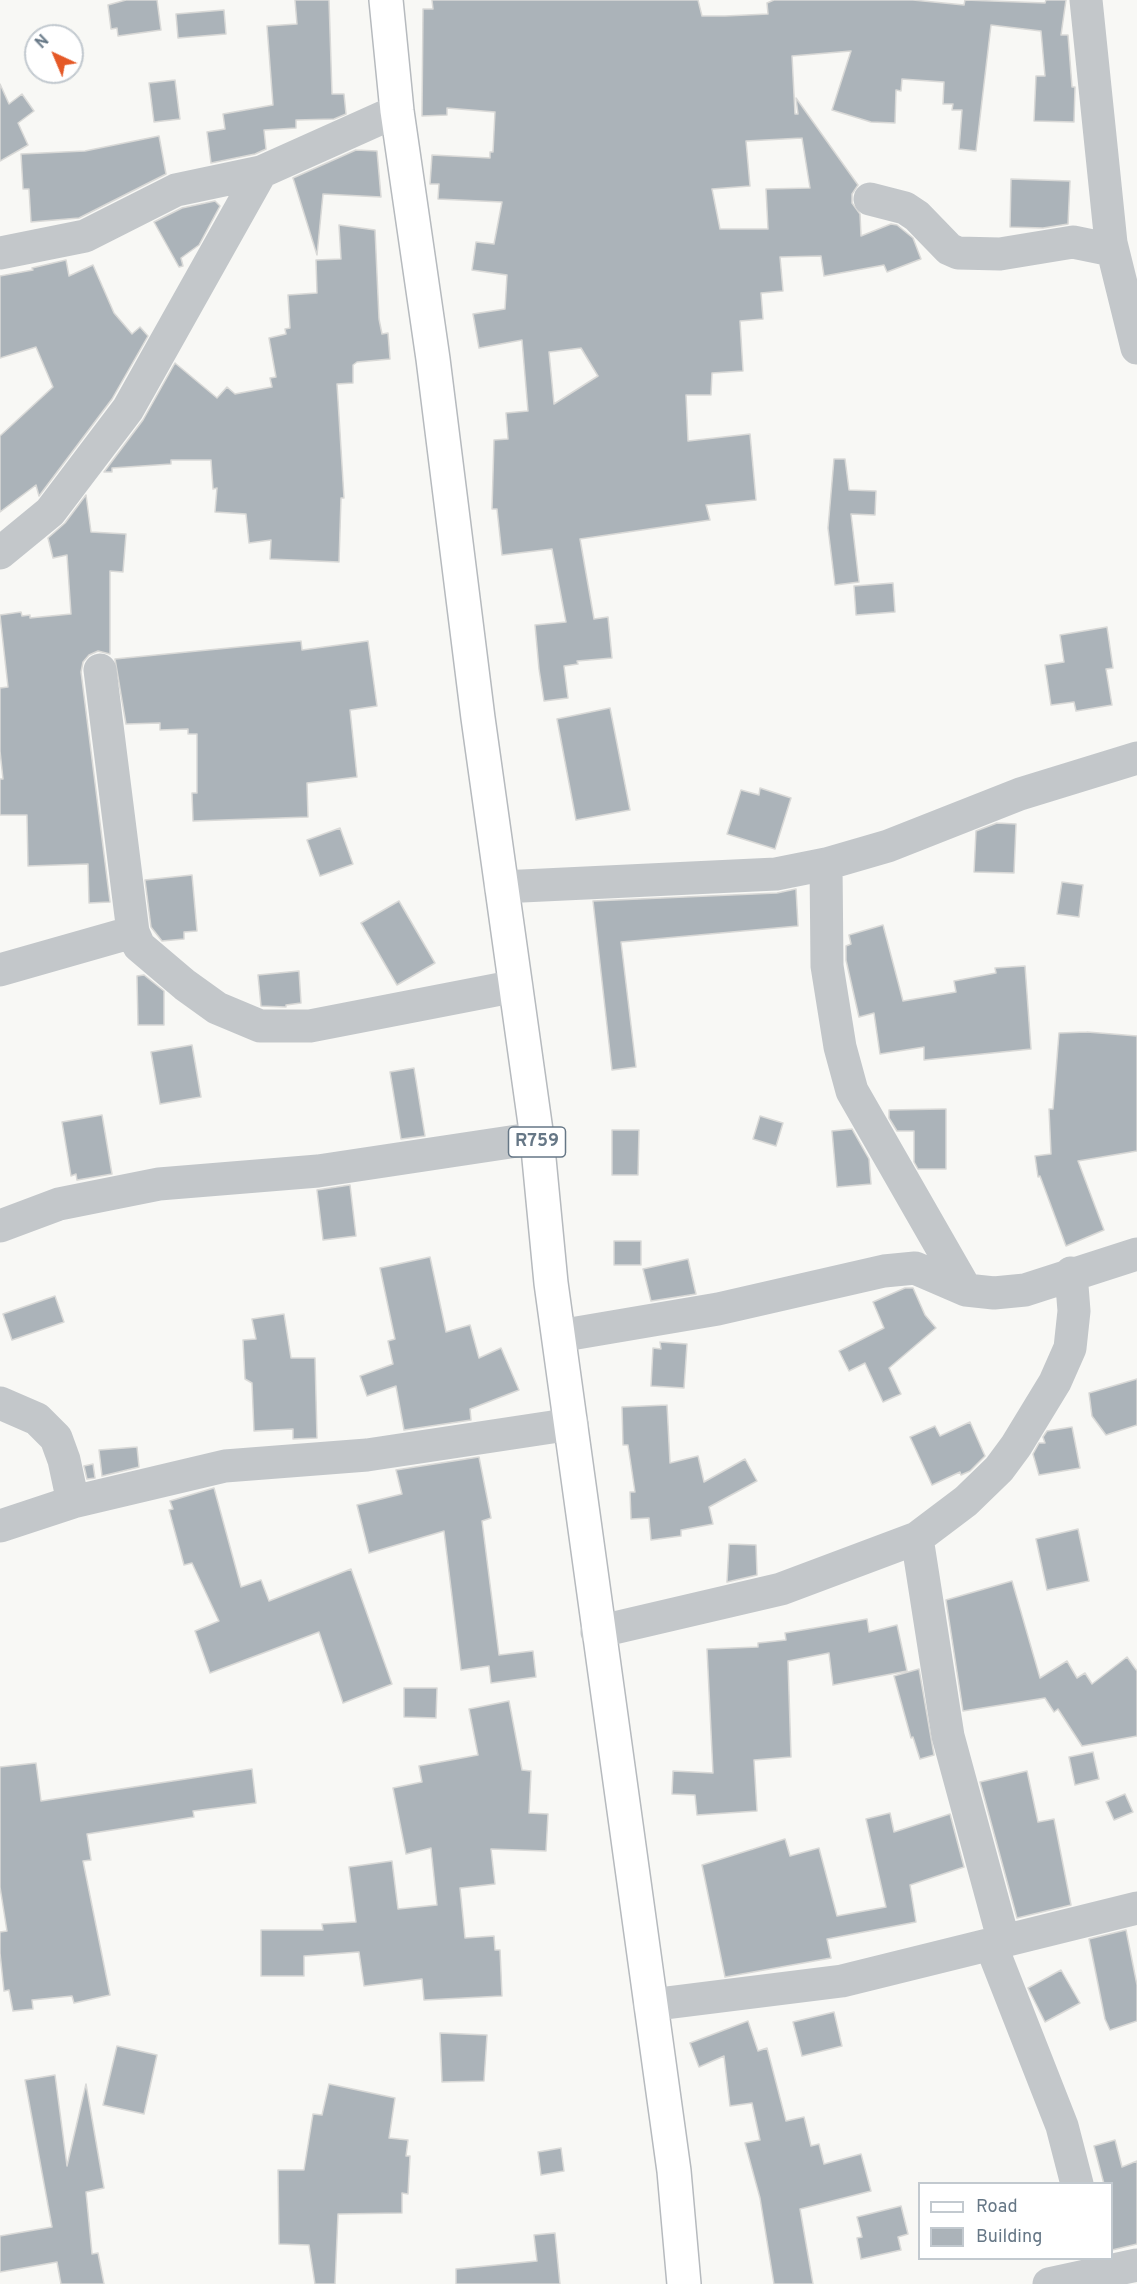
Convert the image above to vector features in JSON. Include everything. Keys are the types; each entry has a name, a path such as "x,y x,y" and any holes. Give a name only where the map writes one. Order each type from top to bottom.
{"main road":[{"name":"R759","path":"386,0 397,111 433,359 501,887 537,1138 551,1283 572,1424 597,1632 674,2171 684,2284"}],"street":[{"path":"1086,0 1137,348"},
{"path":"0,253 85,236 176,190 261,172 397,111"},
{"path":"0,553 50,512 128,409 261,172"},
{"path":"870,199 905,208 917,216 949,249 958,253 1000,254 1072,242 1120,244"},
{"path":"100,670 133,932 139,946 185,985 217,1008 260,1026 310,1026 516,986"},
{"path":"501,887 776,874 826,864 888,846 1020,794 1137,758"},
{"path":"826,864 827,966 840,1047 852,1091 966,1290"},
{"path":"0,970 133,932"},
{"path":"0,1226 59,1204 159,1184 318,1171 537,1138"},
{"path":"559,1336 718,1309 884,1271 915,1268 966,1290 994,1293 1025,1290 1137,1254"},
{"path":"597,1632 781,1589 917,1538 973,1495 999,1469 1055,1382 1070,1348 1074,1311 1071,1274"},
{"path":"0,1403 38,1419 56,1438 64,1460 73,1502"},
{"path":"0,1526 73,1502 225,1466 367,1455 572,1424"},
{"path":"917,1538 948,1736 997,1943 1062,2126 1076,2182"},
{"path":"650,2005 842,1981 1137,1908"},
{"path":"1049,2284 1137,2265"}],"building":[{"path":"126,0 157,0 161,30 118,36 117,28 111,29 108,5"},
{"path":"295,0 329,0 332,94 344,94 346,114 334,119 296,120 296,128 264,130 266,149 255,154 211,163 207,132 225,129 223,114 273,105 267,26 297,24"},
{"path":"432,0 698,0 702,16 725,16 768,14 767,3 774,0 913,0 964,5 965,0 1045,3 1046,0 1066,0 1061,35 1068,35 1072,87 1075,87 1074,122 1034,121 1036,76 1045,76 1041,31 991,25 976,151 959,149 962,110 952,110 953,104 943,104 944,82 902,79 901,91 896,90 895,123 871,122 832,110 851,51 792,56 795,114 798,114 796,98 858,185 852,194 852,203 860,214 861,236 891,224 897,225 913,238 921,259 887,272 884,265 824,276 821,256 780,257 783,291 761,293 763,319 740,321 743,371 712,373 711,395 686,395 688,441 750,434 756,500 706,505 710,520 580,539 594,619 608,617 612,658 577,661 578,664 564,666 568,698 544,701 539,669 535,625 566,622 552,549 502,555 497,509 492,509 494,440 508,439 506,413 528,411 522,340 479,348 473,314 505,309 507,275 472,270 476,242 494,244 502,202 438,199 439,184 430,184 432,155 490,158 490,152 493,152 495,112 447,108 447,115 422,116 423,9 433,9","holes":["802,138 810,188 766,189 768,229 720,229 712,189 750,186 746,141","581,348 598,376 554,404 549,352"]},
{"path":"224,10 226,34 178,38 176,14"},
{"path":"175,80 180,119 154,122 149,83"},
{"path":"0,84 9,104 22,94 34,111 18,123 28,145 0,161"},
{"path":"159,136 166,174 79,218 31,222 29,189 23,189 21,154 85,151"},
{"path":"356,150 377,151 381,197 323,194 317,255 293,178"},
{"path":"1011,179 1070,181 1068,224 1043,228 1010,227"},
{"path":"215,201 220,206 199,245 181,258 183,266 179,267 154,222 182,208"},
{"path":"339,225 375,230 379,319 382,334 388,333 390,359 357,362 353,365 353,383 337,384 344,498 341,498 339,562 270,559 271,540 249,543 246,514 215,512 217,488 213,489 211,460 171,460 171,464 112,468 112,472 104,472 143,420 175,363 217,398 227,387 235,394 272,387 270,378 276,377 269,338 286,334 285,329 290,328 288,295 317,293 316,260 341,259"},
{"path":"66,260 69,276 93,265 114,313 132,334 140,327 148,336 112,399 39,496 36,485 0,512 0,436 53,387 36,347 0,358 0,276 33,270 32,268"},
{"path":"834,459 845,459 849,490 876,491 875,515 851,514 859,582 835,585 828,528"},
{"path":"86,495 91,532 126,534 123,572 110,571 110,654 98,651 89,655 83,662 81,672 110,902 89,903 88,864 28,866 27,815 0,815 0,779 3,779 0,751 0,688 8,687 0,615 21,612 22,616 30,615 30,618 71,614 67,555 53,558 48,538 65,523"},
{"path":"893,583 895,612 856,615 854,586"},
{"path":"1107,627 1113,668 1106,669 1112,705 1076,711 1074,702 1051,705 1045,665 1064,662 1060,635"},
{"path":"301,641 302,650 368,641 377,706 350,710 357,777 307,783 308,817 193,821 192,793 197,793 197,734 188,734 188,729 160,730 160,723 126,724 115,659"},
{"path":"610,708 630,810 576,820 557,719"},
{"path":"760,788 791,798 775,849 727,834 741,790 759,795"},
{"path":"997,823 1016,824 1014,873 974,872 976,831"},
{"path":"340,828 353,864 320,876 307,840"},
{"path":"192,875 197,931 184,932 184,939 162,941 151,927 145,880"},
{"path":"1062,882 1083,885 1079,917 1057,914"},
{"path":"796,889 798,926 621,942 636,1067 612,1070 593,901 777,893"},
{"path":"399,901 435,963 397,985 361,923"},
{"path":"883,925 903,1001 956,992 954,981 996,973 995,968 1025,966 1031,1049 924,1060 924,1047 880,1054 874,1013 859,1017 846,960 846,946 851,944 849,935"},
{"path":"299,971 301,1003 286,1005 286,1007 261,1006 258,975"},
{"path":"144,975 164,991 164,1025 138,1025 137,976"},
{"path":"1087,1032 1137,1036 1137,1151 1078,1161 1104,1230 1066,1246 1040,1176 1038,1177 1035,1156 1051,1154 1049,1109 1053,1109 1059,1033"},
{"path":"192,1045 201,1097 160,1104 151,1052"},
{"path":"414,1068 425,1136 401,1139 390,1072"},
{"path":"946,1109 946,1169 918,1169 914,1162 914,1131 897,1131 889,1118 889,1110"},
{"path":"102,1115 112,1174 77,1180 76,1174 71,1176 62,1122"},
{"path":"760,1116 783,1123 776,1146 753,1139"},
{"path":"852,1129 869,1159 871,1184 837,1187 832,1131"},
{"path":"612,1130 639,1130 638,1175 612,1175"},
{"path":"350,1185 356,1236 323,1240 317,1190"},
{"path":"614,1241 641,1241 641,1265 614,1265"},
{"path":"430,1257 446,1332 470,1325 479,1358 501,1348 519,1390 470,1409 471,1420 404,1430 396,1386 367,1396 360,1376 393,1364 388,1341 395,1339 380,1268"},
{"path":"688,1259 696,1294 651,1301 643,1269"},
{"path":"905,1288 913,1288 925,1315 936,1328 889,1368 901,1394 883,1402 865,1363 849,1371 839,1351 884,1328 873,1302"},
{"path":"55,1296 64,1322 12,1340 3,1314"},
{"path":"284,1314 291,1358 315,1358 317,1438 293,1439 293,1429 254,1431 252,1383 245,1379 243,1340 256,1339 252,1319"},
{"path":"660,1342 687,1344 684,1388 651,1386 653,1348 661,1349"},
{"path":"1137,1379 1137,1425 1106,1435 1092,1416 1089,1393"},
{"path":"667,1405 670,1463 698,1456 704,1482 745,1459 757,1481 709,1507 713,1524 681,1530 681,1536 651,1540 649,1518 631,1519 630,1492 635,1492 628,1445 623,1445 622,1407"},
{"path":"970,1422 985,1456 970,1471 961,1475 960,1472 932,1485 910,1437 935,1426 940,1436"},
{"path":"1072,1427 1080,1468 1039,1475 1033,1454 1039,1443 1045,1443 1043,1437 1047,1431"},
{"path":"137,1447 139,1467 102,1476 99,1450"},
{"path":"479,1457 491,1518 482,1521 499,1655 533,1651 536,1677 491,1683 489,1666 461,1670 444,1531 369,1553 357,1505 402,1494 396,1470"},
{"path":"93,1464 95,1478 87,1479 84,1466"},
{"path":"214,1488 241,1587 261,1580 269,1601 351,1569 392,1684 343,1703 319,1632 210,1673 195,1631 219,1621 192,1563 184,1565 169,1510 173,1509 170,1501"},
{"path":"1078,1529 1089,1581 1047,1590 1036,1539"},
{"path":"729,1544 756,1545 757,1575 727,1582"},
{"path":"1012,1581 1040,1678 1067,1661 1077,1678 1085,1673 1092,1684 1127,1657 1137,1671 1137,1736 1082,1746 1058,1709 1054,1712 1045,1698 963,1711 946,1600"},
{"path":"867,1619 869,1632 897,1625 907,1671 833,1685 829,1653 788,1661 791,1757 754,1760 757,1811 697,1815 695,1795 672,1794 673,1771 713,1773 707,1649 758,1647 758,1643 786,1640 785,1633"},
{"path":"919,1669 934,1755 920,1759 913,1737 911,1738 894,1676"},
{"path":"404,1688 437,1688 436,1718 404,1717"},
{"path":"509,1701 522,1770 531,1771 529,1813 548,1814 546,1851 491,1849 495,1884 460,1888 465,1938 494,1936 495,1950 500,1950 502,1996 424,2000 422,1979 364,1986 359,1952 304,1956 304,1976 261,1976 261,1930 323,1930 322,1924 356,1922 349,1867 392,1861 398,1909 437,1905 431,1848 406,1854 393,1788 422,1782 419,1766 478,1755 469,1709"},
{"path":"1093,1752 1099,1779 1075,1785 1069,1757"},
{"path":"36,1763 41,1801 252,1769 256,1803 193,1811 194,1817 87,1834 91,1860 83,1861 110,1995 74,2003 72,1996 32,2000 33,2009 13,2011 9,1990 4,1991 0,1953 0,1932 7,1931 0,1887 0,1767"},
{"path":"1027,1771 1038,1822 1054,1819 1071,1905 1017,1918 980,1782"},
{"path":"1125,1794 1133,1812 1114,1820 1106,1802"},
{"path":"890,1813 894,1832 950,1814 964,1867 910,1885 916,1922 827,1939 831,1958 725,1977 702,1865 785,1839 790,1856 819,1848 837,1916 886,1907 866,1819"},
{"path":"1126,1930 1137,1985 1137,2021 1110,2030 1105,2019 1089,1939"},
{"path":"1061,1970 1080,2003 1045,2022 1028,1988"},
{"path":"834,2012 842,2046 802,2056 793,2022"},
{"path":"748,2021 758,2051 767,2048 786,2121 804,2117 811,2146 819,2144 824,2164 861,2154 871,2191 800,2209 813,2284 774,2284 760,2198 745,2143 760,2140 752,2103 730,2106 724,2056 699,2067 690,2043"},
{"path":"440,2033 487,2035 484,2081 442,2082"},
{"path":"117,2046 157,2055 144,2114 103,2105"},
{"path":"55,2075 67,2166 86,2084 104,2188 86,2192 92,2254 98,2253 104,2284 61,2284 57,2262 0,2272 0,2236 52,2227 25,2080"},
{"path":"329,2084 395,2098 389,2138 408,2140 406,2156 410,2156 408,2194 402,2193 402,2213 338,2214 335,2284 315,2284 309,2245 279,2244 278,2170 304,2170 313,2114 322,2115"},
{"path":"1115,2140 1122,2167 1137,2161 1137,2244 1113,2250 1113,2182 1103,2182 1094,2146"},
{"path":"561,2148 564,2171 541,2175 538,2152"},
{"path":"901,2206 908,2234 898,2237 901,2250 861,2259 857,2238 862,2237 857,2217"},
{"path":"555,2233 560,2284 456,2284 456,2269 537,2261 534,2235"}]}
